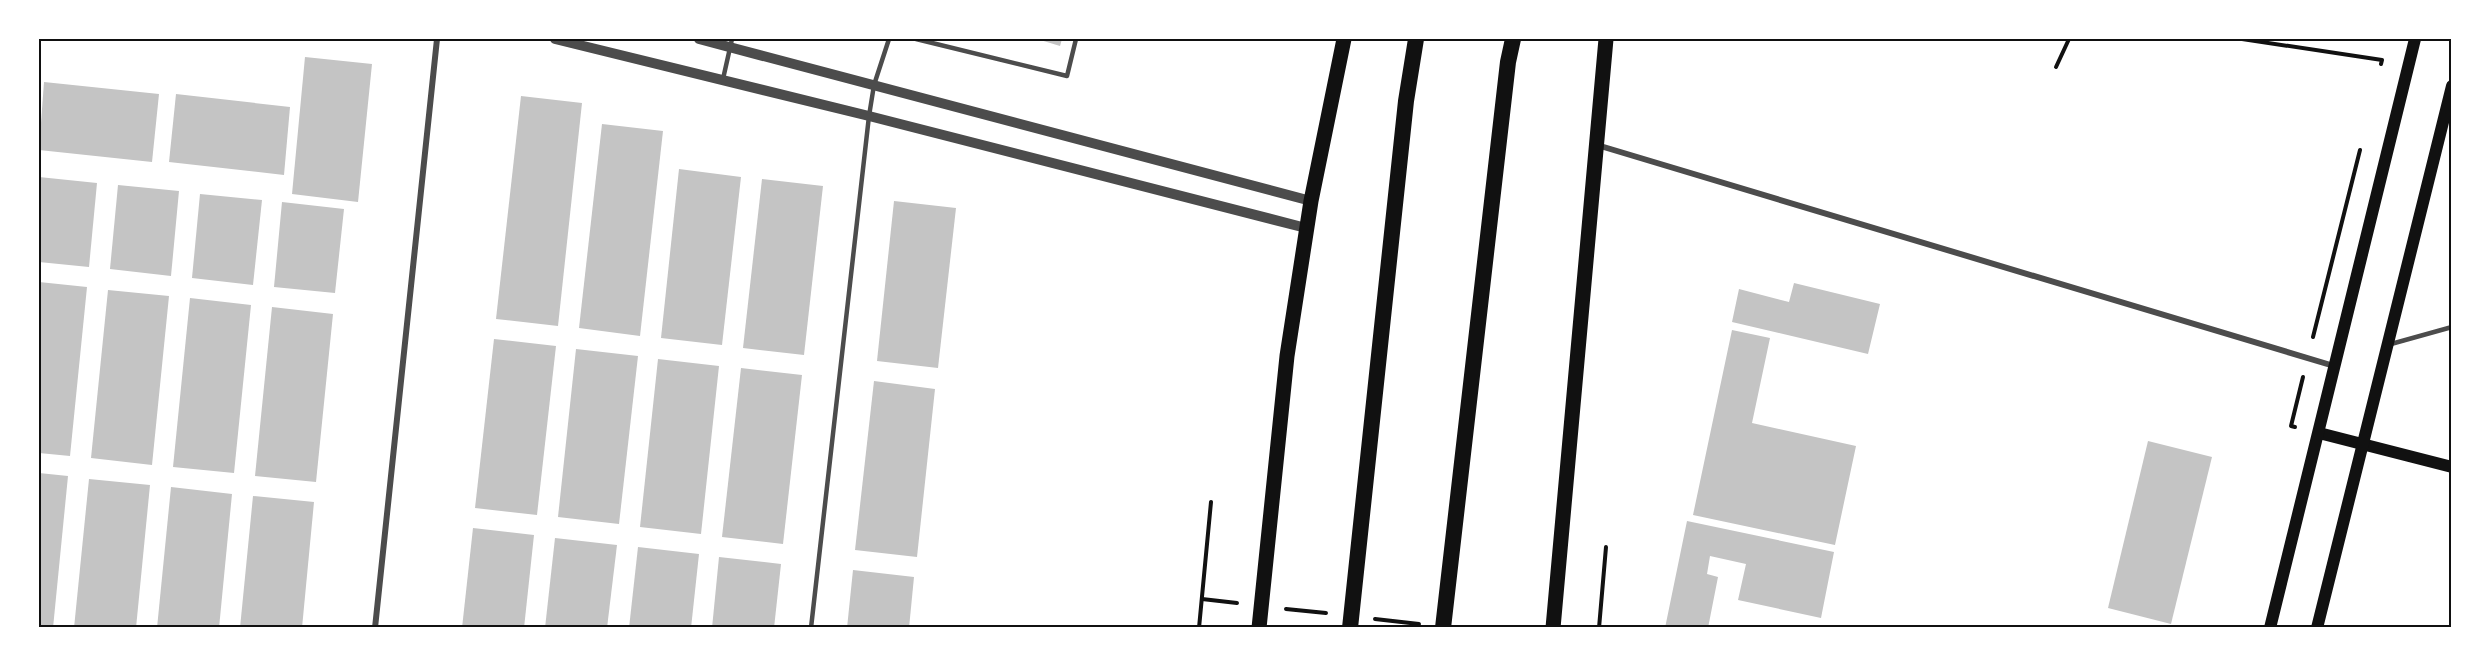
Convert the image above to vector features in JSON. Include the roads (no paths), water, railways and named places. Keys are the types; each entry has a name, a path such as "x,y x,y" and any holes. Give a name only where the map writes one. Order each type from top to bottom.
{"highway":[{"path":"1350,628 1404,113 1416,39"},
{"path":"1443,628 1508,62 1513,39"}],"main road":[{"path":"1259,628 1287,356 1306,228 1344,39"},
{"path":"1553,628 1606,39"},
{"path":"2270,628 2415,39"},
{"path":"2317,628 2452,86"},
{"path":"2319,433 2452,467"}],"street":[{"path":"375,628 437,39"},
{"path":"555,39 723,79 1306,228"},
{"path":"699,39 731,43 874,85 1311,201"},
{"path":"1596,145 2335,366"}],"lane":[{"path":"812,628 869,116 874,85 889,39"},
{"path":"916,39 1068,76 1076,39"},
{"path":"723,79 731,43"},
{"path":"2388,345 2452,327"}]}
